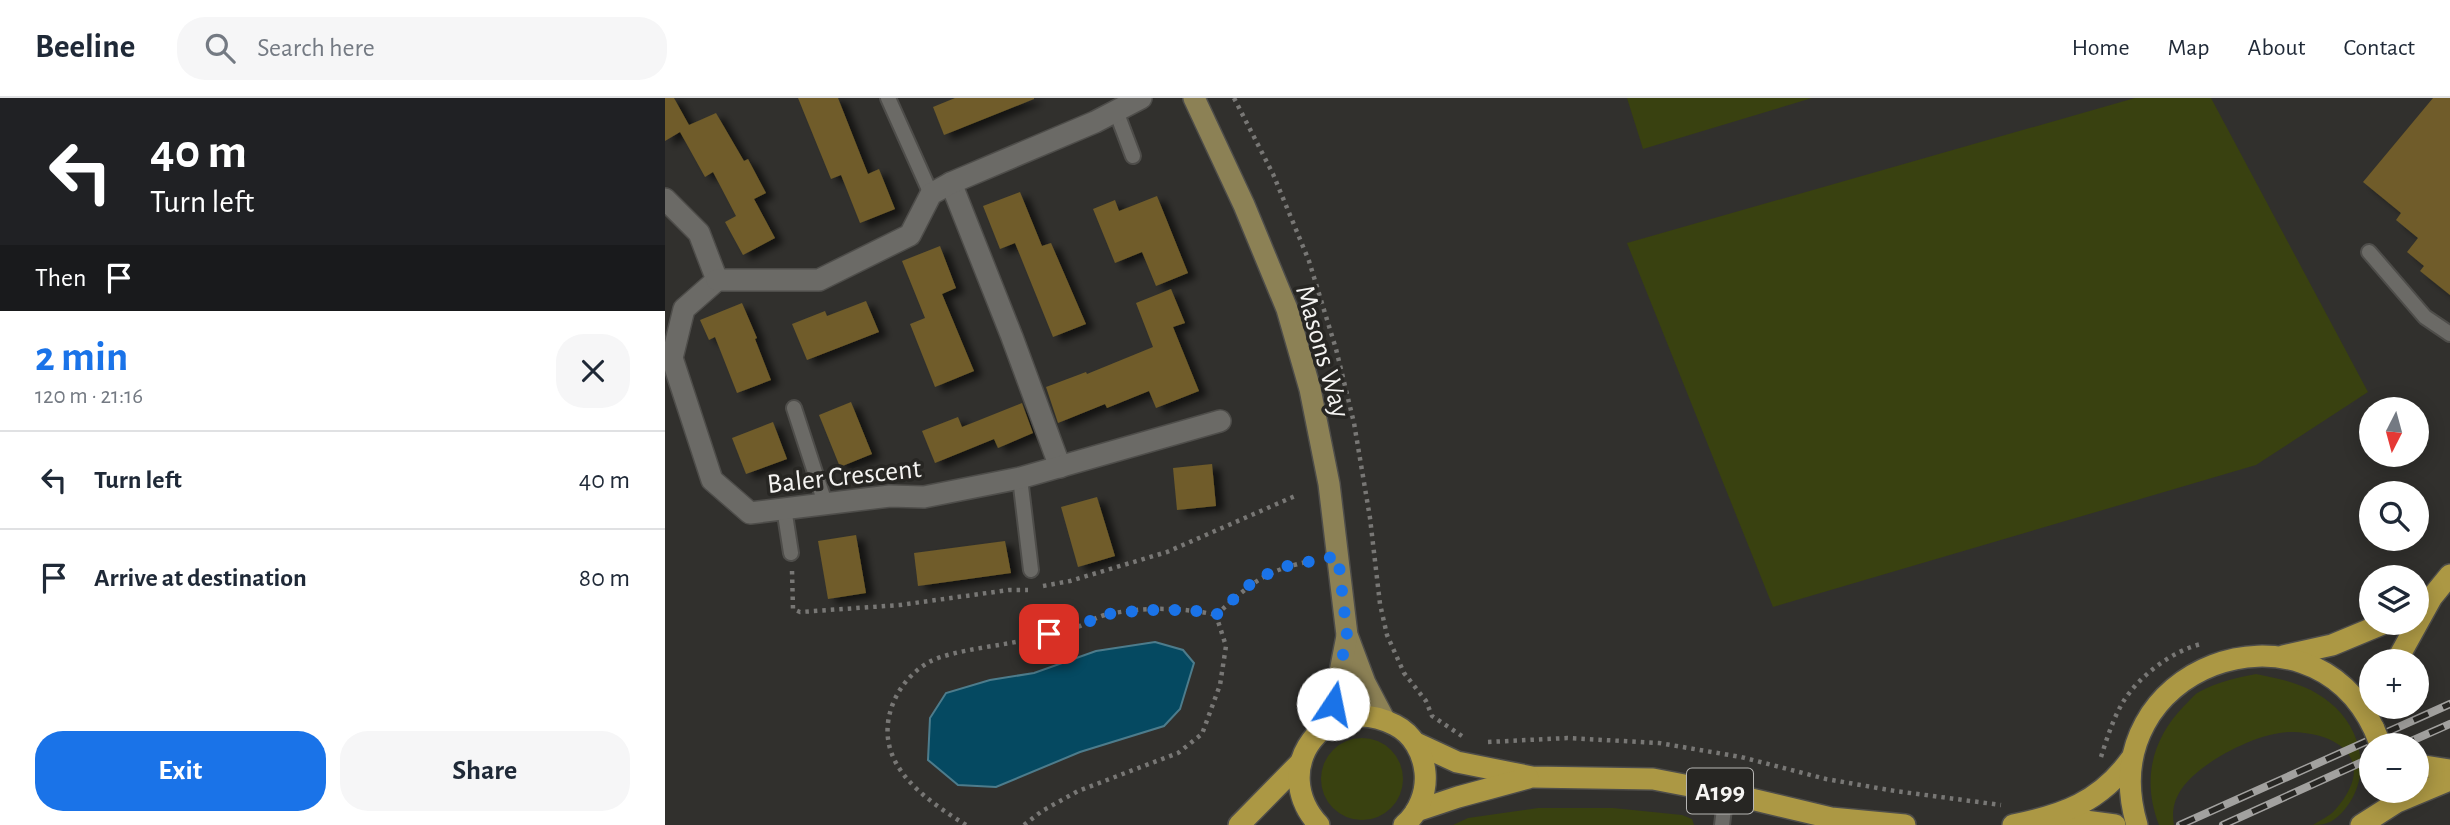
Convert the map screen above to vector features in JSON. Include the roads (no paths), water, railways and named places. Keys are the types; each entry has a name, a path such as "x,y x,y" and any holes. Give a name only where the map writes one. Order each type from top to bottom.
{"main road":[{"path":"2429,597 2450,575"},
{"path":"2053,817 2085,802 2122,771 2131,759 2143,725 2159,702 2178,684 2202,668 2227,660 2274,657 2332,645 2359,634"},
{"path":"2274,657 2317,670 2340,684 2358,702 2375,726"},
{"path":"1239,825 1300,763 1313,738 1330,724 1352,716 1369,715 1384,719"},
{"name":"A199","path":"1384,719 1402,729 1416,743 1457,762 1532,777 1653,779 1831,818 1905,825"},
{"name":"A199","path":"1410,818 1425,783 1422,758 1416,743"},
{"path":"2131,759 2131,794 2137,825"},
{"path":"1300,763 1300,792 1308,813 1319,825"},
{"path":"2429,767 2450,770"},
{"name":"A199","path":"1410,818 1458,797 1532,777"},
{"path":"2361,825 2396,802 2450,780"},
{"path":"2361,825 2374,803"},
{"path":"2010,815 2115,825"}],"street":[{"path":"665,199 699,233 717,280 819,280 910,235 930,194 1141,98"},
{"name":"Masons Way","path":"1194,98 1244,205 1287,309 1310,389 1329,484 1347,635 1365,683 1384,719"},
{"path":"951,183 1061,467"},
{"name":"Baler Crescent","path":"717,280 684,309 672,358 712,480 750,513 890,496 924,497 1020,478 1220,421"},
{"name":"Masons Way","path":"1330,724 1347,635"}],"lane":[{"path":"888,98 930,194"},
{"path":"1116,111 1133,156"},
{"path":"2369,252 2425,317 2450,334"},
{"path":"794,408 825,503"},
{"path":"1020,478 1031,570"},
{"path":"784,508 791,553"},
{"path":"1722,825 1726,793"}],"water":[{"path":"1155,642 1183,650 1194,663 1180,709 1164,726 1080,752 996,787 958,785 928,760 930,718 946,693 990,680 1034,673 1096,651"}],"railway":[{"path":"2180,825 2450,704"},
{"path":"2429,733 2450,724"},
{"path":"2223,825 2359,763"}]}
